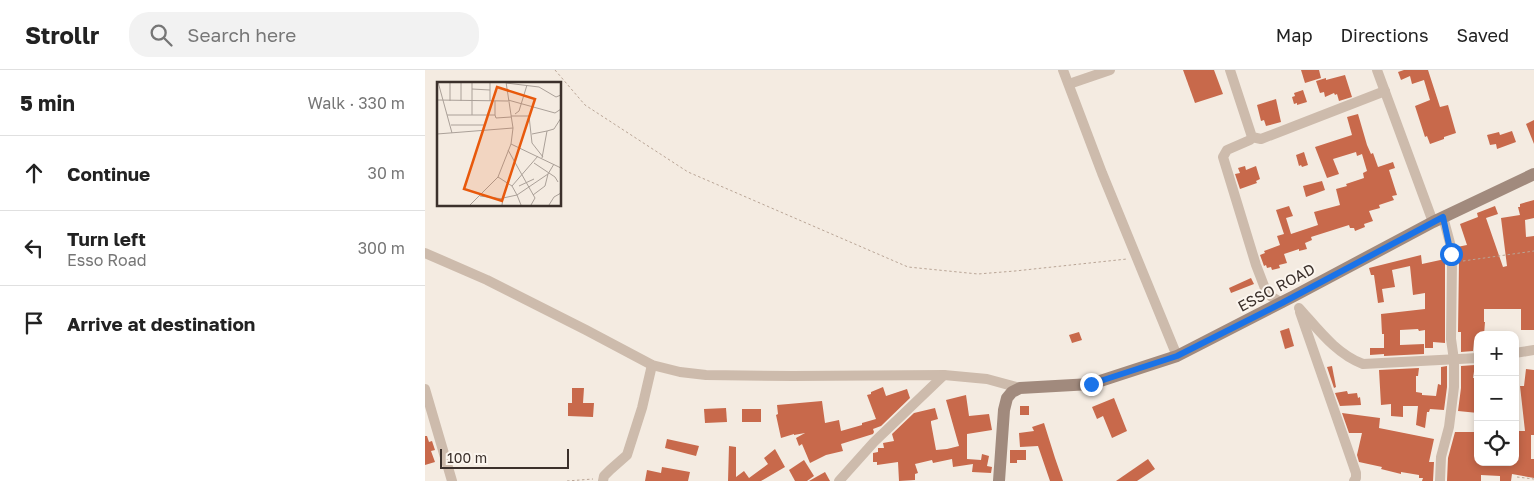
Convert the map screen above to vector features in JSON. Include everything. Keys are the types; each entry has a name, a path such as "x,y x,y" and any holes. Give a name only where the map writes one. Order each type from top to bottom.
{"street":[{"path":"1063,70 1102,173 1177,356"},
{"path":"1069,84 1111,70"},
{"path":"1230,70 1252,137"},
{"path":"1377,70 1438,219 1450,243 1452,262 1451,339 1454,360 1452,403 1449,427 1441,457 1440,481"},
{"path":"1252,137 1261,139 1385,91"},
{"path":"1252,137 1250,140 1227,150 1223,157 1256,265 1266,291 1282,303"},
{"name":"ESSO ROAD","path":"1020,388 1091,384 1177,356 1282,303 1297,302 1438,219 1534,174"},
{"path":"425,253 496,284 653,365 680,372 706,375 793,376 944,375 987,379 1020,388"},
{"path":"1297,302 1338,351 1351,360 1363,364 1474,358"},
{"path":"1297,302 1356,473 1354,481"},
{"path":"1519,352 1534,350"},
{"path":"603,479 609,470 627,455 653,365"},
{"path":"839,481 880,436 944,375"},
{"path":"999,481 1004,410 1007,398 1020,388"},
{"path":"425,389 449,481"}],"path":[{"path":"555,70 585,105 688,172 908,267 978,274 1136,258"},
{"path":"1452,262 1534,251"},
{"path":"1517,477 1534,479"},
{"path":"567,481 591,478 598,481 603,479"}],"building":[{"path":"1183,70 1214,70 1223,94 1195,103"},
{"path":"1301,70 1319,70 1321,78 1305,83"},
{"path":"1404,70 1428,70 1440,107 1448,105 1456,133 1430,144 1427,136 1425,137 1415,106 1430,100 1424,80 1412,84 1410,76 1401,80 1398,72"},
{"path":"1345,75 1352,97 1339,101 1337,94 1335,95 1334,93 1325,97 1324,92 1320,93 1316,81"},
{"path":"1303,90 1307,102 1294,104 1292,97 1295,96 1294,93"},
{"path":"1276,99 1281,122 1266,126 1264,120 1261,121 1257,105"},
{"path":"1358,114 1367,145 1371,154 1373,153 1378,167 1393,162 1395,168 1389,170 1397,195 1392,196 1394,200 1379,205 1380,208 1369,211 1373,221 1364,224 1365,227 1355,231 1349,225 1311,237 1312,240 1305,243 1307,249 1299,251 1299,249 1284,254 1287,263 1279,265 1280,268 1272,270 1271,267 1267,268 1266,265 1264,266 1260,255 1265,253 1264,251 1280,245 1277,236 1284,234 1276,210 1289,206 1293,216 1286,218 1291,234 1318,225 1314,212 1340,205 1336,189 1364,178 1363,173 1367,171 1362,154 1357,156 1356,152 1333,159 1339,174 1327,178 1315,147 1352,135 1347,117"},
{"path":"1534,120 1534,144 1526,124"},
{"path":"1512,131 1516,142 1497,149 1496,144 1490,145 1487,135 1499,132 1500,135"},
{"path":"1304,152 1308,165 1302,167 1301,165 1299,166 1296,155"},
{"path":"1245,166 1246,170 1256,166 1260,179 1256,181 1257,183 1240,189 1235,174 1240,173 1238,168"},
{"path":"1322,181 1325,190 1306,197 1303,186"},
{"path":"1534,200 1534,218 1525,220 1526,237 1534,236 1534,330 1521,330 1521,309 1484,309 1484,331 1474,331 1473,351 1461,352 1461,332 1458,332 1459,262 1457,247 1467,245 1460,224 1478,217 1477,213 1495,206 1498,214 1486,218 1503,267 1507,266 1501,218 1520,215 1518,207 1520,207 1520,204"},
{"path":"1421,255 1422,264 1445,259 1445,343 1433,342 1433,348 1425,348 1425,330 1400,330 1400,345 1424,344 1424,354 1370,355 1370,348 1384,348 1381,314 1425,309 1425,293 1413,295 1410,266 1392,270 1395,287 1382,289 1384,302 1378,303 1374,275 1371,275 1369,268"},
{"path":"1251,278 1254,284 1231,293 1229,288"},
{"path":"1289,328 1294,346 1285,349 1280,331"},
{"path":"1079,332 1082,340 1072,343 1069,335"},
{"path":"1474,365 1474,413 1458,411 1461,366"},
{"path":"1332,366 1336,387 1334,388 1327,367"},
{"path":"1447,366 1444,410 1430,409 1427,412 1425,428 1416,425 1418,406 1403,406 1403,417 1391,416 1391,404 1381,405 1379,370 1419,368 1418,376 1416,376 1416,392 1422,393 1422,395 1436,396 1438,384 1441,385 1441,367"},
{"path":"1526,369 1534,370 1534,435 1531,435 1531,459 1534,459 1534,478 1512,474 1511,481 1500,481 1500,476 1481,475 1481,481 1447,481 1448,458 1455,432 1474,432 1474,466 1519,466 1519,431 1525,431 1520,386 1524,386"},
{"path":"883,387 886,396 907,389 910,398 881,426 873,429 873,434 841,444 843,451 826,455 810,463 802,444 799,446 796,438 805,433 781,438 776,415 778,414 777,405 822,401 825,423 839,420 841,431 876,419 867,395"},
{"path":"572,388 584,388 583,403 594,403 593,417 568,416 568,403 572,403"},
{"path":"1347,391 1348,394 1357,393 1358,398 1360,397 1361,405 1340,406 1335,393"},
{"path":"966,395 969,416 989,414 992,430 967,434 967,459 981,460 982,454 989,456 987,466 992,467 991,473 972,472 973,464 953,467 952,459 933,463 932,460 915,464 918,473 915,474 915,480 899,481 898,462 877,465 877,462 873,462 873,453 878,452 878,448 884,448 883,443 894,441 892,434 914,413 935,408 938,419 931,421 931,423 936,450 959,446 946,400"},
{"path":"1114,398 1127,431 1112,438 1103,416 1097,419 1092,407"},
{"path":"1020,406 1029,406 1029,415 1020,415"},
{"path":"726,408 727,422 705,423 704,409"},
{"path":"742,409 761,409 761,422 742,422"},
{"path":"1342,413 1380,418 1379,428 1434,439 1429,462 1434,462 1433,481 1422,481 1423,478 1419,478 1419,475 1401,472 1401,474 1381,469 1382,467 1359,462 1357,455 1362,433 1349,433"},
{"path":"1044,423 1063,481 1050,481 1038,446 1020,447 1019,433 1034,431 1032,427"},
{"path":"425,436 427,436 429,442 432,441 435,450 431,451 435,462 425,465"},
{"path":"667,439 699,446 696,456 665,448"},
{"path":"729,446 736,447 736,477 744,471 749,478 768,464 764,458 775,449 785,467 761,481 728,481"},
{"path":"1010,450 1026,450 1026,460 1017,460 1017,463 1010,463"},
{"path":"1148,459 1155,469 1137,481 1116,481"},
{"path":"804,460 814,476 807,481 795,481 789,470"},
{"path":"662,467 690,472 688,481 645,481 647,470 661,473"},
{"path":"825,472 830,481 809,481"}],"route":[{"path":"1091,384 1177,356 1282,303 1443,217 1451,254"}]}
